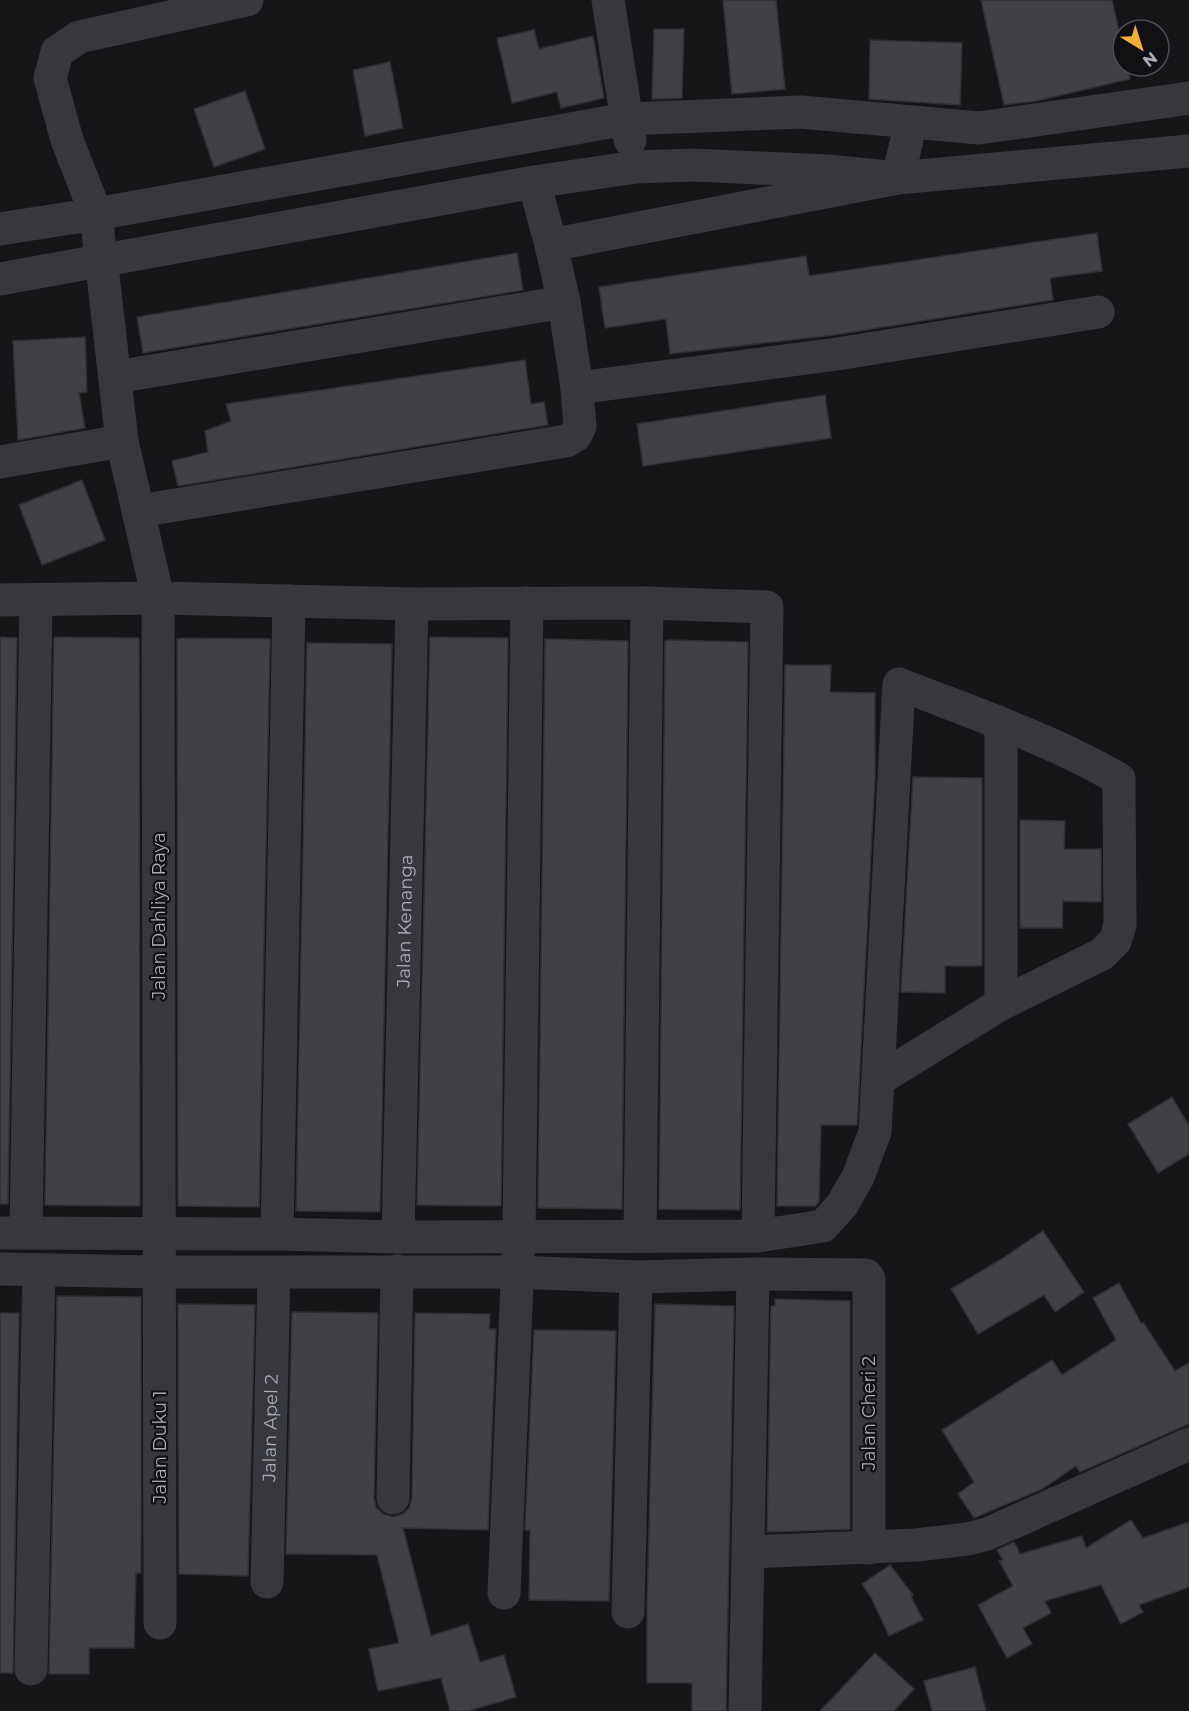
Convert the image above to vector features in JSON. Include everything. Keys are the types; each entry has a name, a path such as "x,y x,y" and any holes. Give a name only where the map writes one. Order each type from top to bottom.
{"street":[{"name":"Jalan Dahliya Raya","path":"159,1272 158,598 122,441 96,214 67,140 50,78 57,52 79,37 247,0"},
{"path":"609,0 626,119 636,167"},
{"path":"0,229 96,214 626,119 801,112 979,128 1189,98"},
{"path":"898,178 910,122"},
{"path":"551,244 898,178 1189,151"},
{"path":"0,279 534,182 636,167 693,165 828,171 898,178"},
{"path":"139,511 566,441 575,436 580,426 577,388 564,302 534,182"},
{"path":"116,378 564,302"},
{"path":"577,388 837,354 1098,312"},
{"path":"0,462 122,441"},
{"path":"0,600 158,598 412,604 647,603 767,607 758,1236"},
{"path":"36,601 13,1233 398,1237 758,1236 823,1226 842,1205 858,1178 875,1131 899,684 1001,723 1119,779 1120,925 1115,940 1102,954 1001,1004 878,1080"},
{"path":"277,1234 289,601"},
{"path":"504,1593 519,1235 527,603"},
{"path":"640,1235 647,603"},
{"name":"Jalan Kenanga","path":"398,1237 412,604"},
{"path":"1001,723 1001,1004"},
{"path":"0,1269 159,1272 518,1272 636,1277 753,1274 744,1711"},
{"path":"31,1669 39,1269"},
{"path":"393,1498 397,1271"},
{"name":"Jalan Duku 1","path":"159,1272 160,1623"},
{"name":"Jalan Apel 2","path":"267,1582 274,1272"},
{"name":"Jalan Cheri 2","path":"753,1274 861,1274 869,1279 868,1548"},
{"path":"628,1612 636,1277"},
{"path":"749,1552 868,1548 958,1540 987,1534 1189,1444"}],"building":[{"path":"723,0 776,0 785,89 732,94"},
{"path":"981,0 1112,0 1116,18 1111,18 1111,78 1130,79 1036,101 1004,105"},
{"path":"654,29 684,29 682,98 652,99"},
{"path":"534,30 539,49 593,36 604,98 561,108 557,92 512,103 497,38"},
{"path":"870,40 962,43 960,105 869,99"},
{"path":"390,62 403,128 365,136 353,70"},
{"path":"245,91 265,149 214,167 194,109"},
{"path":"1097,233 1102,271 1050,278 1053,300 834,335 670,354 666,319 605,328 599,287 806,256 809,276"},
{"path":"517,253 523,290 143,353 137,317"},
{"path":"85,337 87,392 79,393 85,428 18,440 13,341"},
{"path":"525,360 531,404 544,402 548,425 178,486 172,461 208,452 205,431 231,421 226,404"},
{"path":"825,395 831,438 643,466 637,424"},
{"path":"82,480 105,540 42,565 19,505"},
{"path":"0,637 17,638 8,1204 0,1204"},
{"path":"54,637 139,638 140,1206 45,1205"},
{"path":"430,637 508,638 501,1206 417,1205"},
{"path":"177,639 270,639 259,1207 178,1206"},
{"path":"545,639 628,641 622,1209 538,1208"},
{"path":"665,641 748,642 740,1210 659,1209"},
{"path":"307,643 392,644 380,1212 296,1211"},
{"path":"785,665 831,665 830,692 875,693 875,777 857,1125 821,1125 819,1202 815,1206 777,1206"},
{"path":"913,777 982,778 982,966 945,966 945,993 901,992"},
{"path":"1020,820 1065,821 1064,849 1101,849 1101,902 1063,901 1062,928 1020,928"},
{"path":"1172,1097 1189,1126 1189,1154 1158,1173 1128,1124"},
{"path":"1043,1231 1084,1292 1055,1312 1044,1295 978,1334 951,1289"},
{"path":"1119,1283 1141,1323 1143,1322 1175,1371 1189,1363 1189,1424 1080,1472 1076,1466 1042,1489 974,1518 958,1494 974,1482 942,1430 1052,1360 1062,1375 1116,1340 1093,1298"},
{"path":"57,1296 141,1297 141,1573 136,1573 134,1648 89,1648 89,1674 49,1674"},
{"path":"775,1299 850,1301 850,1529 767,1532 771,1306 775,1306"},
{"path":"178,1304 255,1305 248,1576 179,1574"},
{"path":"655,1304 734,1306 726,1711 692,1711 692,1683 647,1683"},
{"path":"292,1312 378,1313 374,1498 376,1507 383,1514 393,1517 403,1514 409,1508 412,1498 415,1313 490,1314 489,1329 496,1329 488,1530 403,1528 431,1636 468,1624 480,1662 504,1655 516,1697 468,1711 450,1711 441,1678 378,1691 369,1649 399,1643 377,1555 286,1554"},
{"path":"0,1313 19,1313 13,1673 0,1673"},
{"path":"534,1330 616,1331 609,1601 529,1600 530,1530 525,1530"},
{"path":"1131,1520 1143,1538 1189,1522 1189,1587 1139,1605 1143,1612 1121,1624 1101,1585 1045,1601 1051,1613 1023,1628 1032,1644 1007,1658 978,1605 1013,1586 999,1561 1003,1560 997,1550 1014,1542 1020,1554 1082,1536 1086,1548"},
{"path":"890,1565 913,1595 911,1596 923,1620 889,1636 872,1599 862,1584"},
{"path":"875,1653 914,1689 894,1711 820,1711"},
{"path":"975,1667 986,1711 932,1711 924,1681"}]}
